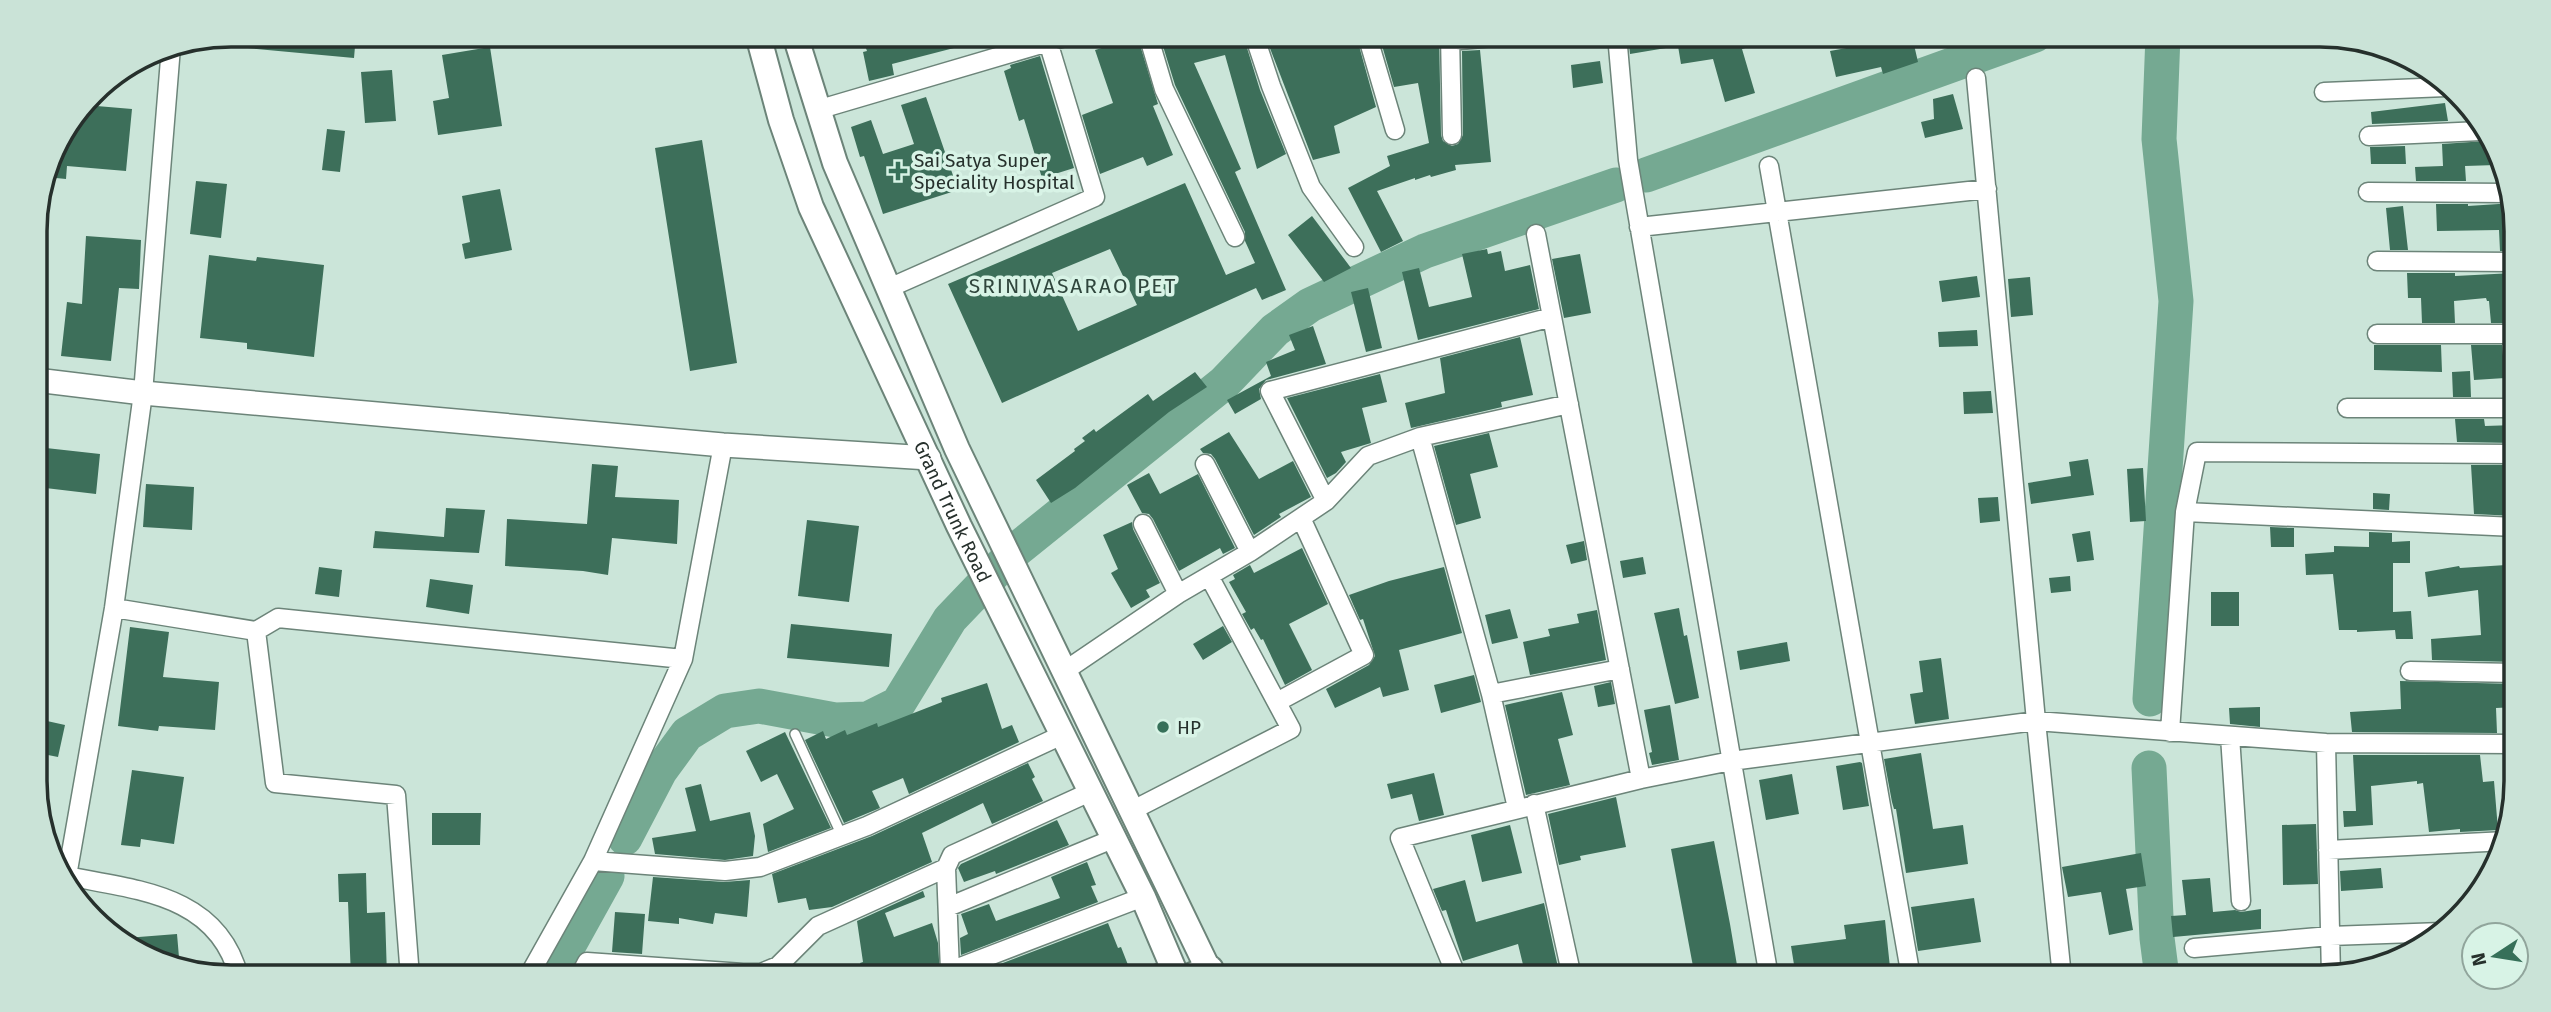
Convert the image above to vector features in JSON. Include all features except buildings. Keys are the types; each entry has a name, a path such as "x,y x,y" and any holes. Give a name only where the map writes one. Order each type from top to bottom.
{"main road":[{"name":"Grand Trunk Road","path":"761,48 781,120 811,207 996,602 1090,792 1143,897 1186,965"},
{"name":"Grand Trunk Road","path":"799,48 817,110 853,207 957,449 1133,810 1189,965"}],"street":[{"path":"1371,47 1395,130"},
{"path":"1450,47 1452,135"},
{"path":"1618,47 1628,160 1767,964"},
{"path":"817,110 1016,48"},
{"path":"889,288 1096,197 1050,48"},
{"path":"1152,48 1164,89 1235,237"},
{"path":"1258,48 1311,187 1354,247"},
{"path":"69,867 114,608 143,393 170,58"},
{"path":"1976,78 2061,964"},
{"path":"2323,92 2435,88"},
{"path":"2369,136 2474,131"},
{"path":"1769,166 1910,964"},
{"path":"1639,227 1987,188"},
{"path":"2368,192 2499,193"},
{"path":"1536,234 1641,779"},
{"path":"2377,261 2504,261"},
{"path":"1326,501 1270,391 1552,317"},
{"path":"2376,334 2504,334"},
{"path":"48,381 143,393 723,445 929,458"},
{"path":"1066,670 1178,593 1250,552 1326,501 1368,456 1420,437 1569,404"},
{"path":"2347,408 2504,408"},
{"path":"1420,437 1569,964"},
{"path":"535,965 593,861 683,659 723,445"},
{"path":"2170,732 2185,512 2197,452 2504,454"},
{"path":"1205,464 1250,552"},
{"path":"2185,512 2504,526"},
{"path":"1277,702 1364,655 1301,517"},
{"path":"1143,524 1178,593"},
{"path":"1133,810 1291,729 1209,576"},
{"path":"114,608 256,631 278,618 683,659"},
{"path":"256,631 275,783 396,795 409,965"},
{"path":"1491,694 1620,669"},
{"path":"2410,671 2504,673"},
{"path":"1452,964 1400,838 1641,779 1731,761 2036,721 2326,743 2504,744"},
{"path":"593,861 725,871 760,867 842,836 1062,735"},
{"path":"2230,736 2241,901"},
{"path":"2326,743 2331,964"},
{"path":"951,965 946,868 952,855 1090,792"},
{"path":"948,907 1115,838"},
{"path":"2328,850 2493,842"},
{"path":"780,965 818,926 946,868"},
{"path":"75,878 166,897 195,913 221,936 236,965"},
{"path":"975,965 1143,897"},
{"path":"2194,948 2330,936 2423,933"},
{"path":"585,965 587,962 627,965"}],"lane":[{"path":"795,734 842,836"}],"waterway":[{"path":"1646,175 2001,47"},
{"path":"2150,699 2176,301 2159,139 2163,47"},
{"path":"625,838 660,771 687,734 725,711 759,706 835,720 868,719 898,704 950,619 1016,550 1224,383 1275,330 1310,305 1425,251 1616,185"},
{"path":"2149,768 2160,964"},
{"path":"558,965 607,876"}],"place":[{"name":"Sai Satya Super Speciality Hospital","path":"898,171"},
{"name":"HP","path":"1163,727"}],"district":[{"name":"SRINIVASARAO PET","path":"1073,286"}]}
